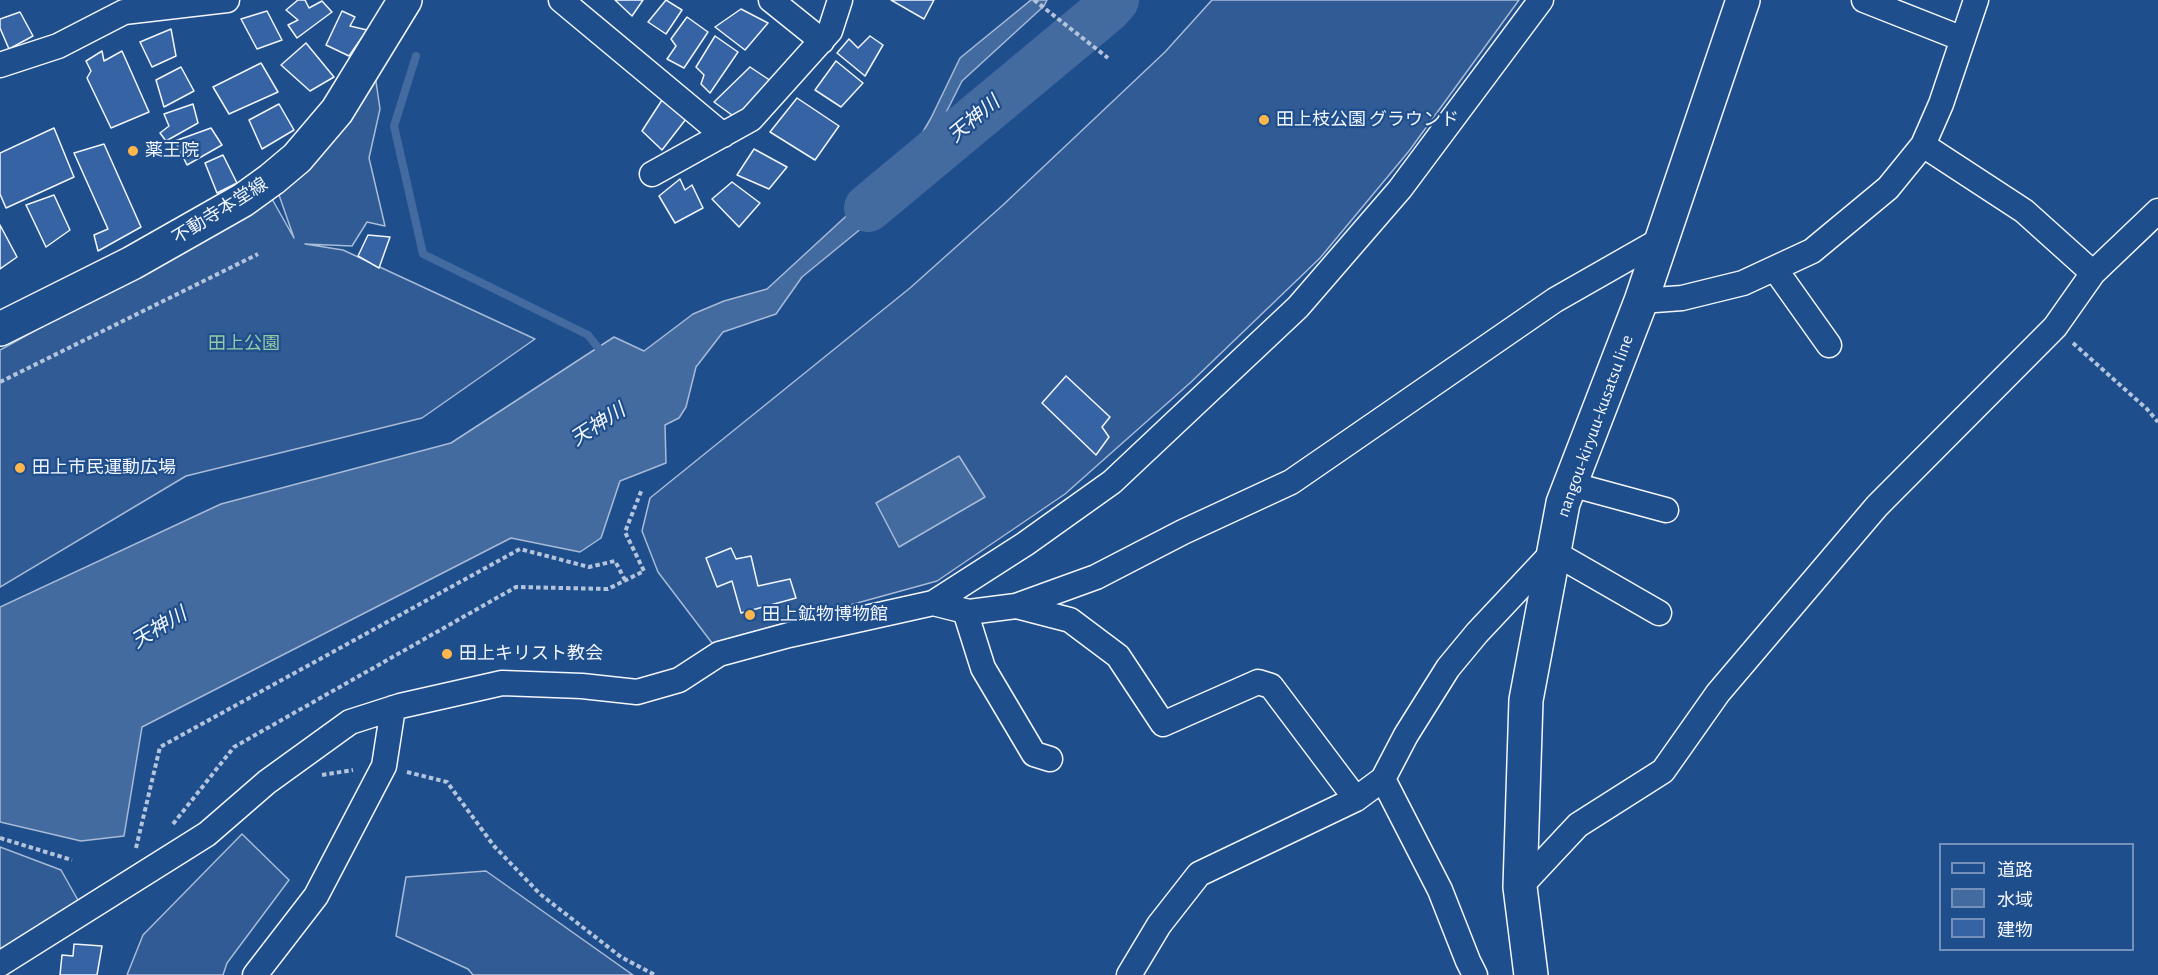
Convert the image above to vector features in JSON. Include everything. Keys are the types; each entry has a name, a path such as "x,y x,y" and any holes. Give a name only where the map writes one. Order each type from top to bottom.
{"main road":[{"name":"不動寺本堂線","path":"0,329 132,263 243,200 272,179 297,158 337,111 405,0"},
{"name":"nangou-kiryuu-kusatsu line","path":"1531,975 1520,887 1526,700 1563,503 1641,302 1743,0"}],"street":[{"path":"0,64 58,46 124,12 228,0"},
{"path":"771,0 822,41"},
{"path":"652,174 751,120 830,32 840,0"},
{"path":"0,964 207,834 267,782 350,722 393,708 502,683 582,686 637,692 679,680 719,654 789,635 933,603 1025,544 1112,482 1298,306 1400,189 1541,0"},
{"path":"1864,0 1962,39"},
{"path":"1641,302 1682,298 1743,284 1812,251 1888,188 1923,145 1941,104 1976,0"},
{"path":"575,4 723,135"},
{"path":"1923,145 2024,211 2093,273"},
{"path":"1520,887 1578,825 1663,771 1718,693 1877,506 2055,327 2093,273 2158,211"},
{"path":"933,603 965,611 1016,606 1096,577 1183,532 1291,482 1555,300 1662,239"},
{"path":"1775,269 1829,345"},
{"path":"1570,484 1666,510"},
{"path":"1129,975 1159,925 1199,874 1356,799 1383,779 1448,668 1477,633 1553,552 1659,613"},
{"path":"1016,606 1070,620 1118,656 1164,724 1258,682 1271,686 1356,799"},
{"path":"965,611 983,668 1034,754 1050,759"},
{"path":"255,975 316,896 384,766 393,708"},
{"path":"1383,779 1440,890 1475,975"}],"path":[{"path":"1034,0 1108,58"},
{"path":"0,382 258,254"},
{"path":"2055,327 2147,409 2158,423"},
{"path":"168,830 234,747 516,587 608,589 644,571 625,532 642,489"},
{"path":"136,849 160,747 469,577 520,549 589,567 615,561 625,580"},
{"path":"314,776 384,766 447,782 494,846 540,894 621,957 655,975"},
{"path":"0,838 72,860"}],"shaded area":[{"path":"1212,0 1519,0 1409,151 1320,258 1190,383 1065,494 937,581 712,643 658,572 642,531 650,498 910,288 1003,205 1165,52"},
{"name":"田上公園","path":"375,75 380,109 369,158 385,226 367,222 352,246 305,244 343,250 535,339 422,418 186,476 0,587 0,350 272,199 294,238 279,195 310,168"},
{"path":"242,834 289,880 227,963 223,975 127,975 143,935"},
{"path":"0,847 61,870 79,902 0,951"},
{"path":"486,871 633,975 473,975 468,969 396,936 406,877"}],"water":[{"path":"1031,0 1047,0 1044,6 962,81 915,174 879,214 802,277 776,314 723,332 696,367 686,407 679,418 665,425 666,463 620,481 601,538 580,552 511,538 142,727 124,836 81,841 0,822 0,607 221,504 451,443 614,337 644,351 693,314 724,301 767,289 906,161 931,118 960,58"},
{"path":"959,456 985,497 899,547 876,503"}],"building":[{"path":"298,0 305,0 309,8 322,1 332,12 297,38 288,25 298,20 286,10"},
{"path":"615,0 643,0 632,16"},
{"path":"666,0 682,10 666,34 648,22"},
{"path":"891,0 934,0 924,19"},
{"path":"741,9 768,23 745,50 715,27"},
{"path":"267,11 282,40 257,49 241,19"},
{"path":"342,11 355,17 350,26 367,30 349,56 326,45"},
{"path":"20,12 33,36 9,49 0,28 0,19"},
{"path":"687,17 708,32 684,68 667,59 676,46 671,39"},
{"path":"171,29 176,56 152,67 140,42"},
{"path":"715,36 738,52 710,93 701,84 704,75 696,67"},
{"path":"870,36 883,45 865,76 837,53 849,39 858,48"},
{"path":"306,43 334,77 310,91 281,65"},
{"path":"102,51 104,61 122,51 149,112 111,128 87,78 91,71 86,61"},
{"path":"836,61 863,83 841,107 815,90"},
{"path":"261,63 278,92 229,114 213,87"},
{"path":"181,67 194,91 164,107 156,80"},
{"path":"750,67 771,81 736,118 714,102"},
{"path":"797,98 839,126 815,160 770,132"},
{"path":"662,100 686,119 662,150 642,131"},
{"path":"193,104 198,123 166,141 160,133 169,126 164,114"},
{"path":"279,104 294,130 262,149 249,120"},
{"path":"54,128 74,177 6,208 0,194 0,153"},
{"path":"211,128 222,145 187,165 175,141"},
{"path":"104,144 141,227 98,251 94,235 108,229 74,153"},
{"path":"754,149 787,167 769,189 737,175"},
{"path":"223,155 237,183 217,193 205,163"},
{"path":"680,179 685,190 692,185 703,208 675,223 659,196"},
{"path":"732,182 760,203 739,227 712,199"},
{"path":"54,195 70,230 46,247 26,205"},
{"path":"0,225 17,257 0,269"},
{"path":"368,235 390,237 379,268 358,256"},
{"path":"1066,376 1110,417 1102,427 1109,437 1096,455 1042,403"},
{"path":"731,548 736,559 751,556 758,586 790,579 796,598 741,613 732,581 717,587 706,558"},
{"path":"74,944 102,946 97,975 60,975 62,955 73,956"}],"waterway":[{"name":"天神川","path":"868,208 1115,0"},
{"path":"416,56 394,126 423,254 588,335 604,355"}],"place":[{"name":"田上枝公園 グラウンド","path":"1264,120"},
{"name":"薬王院","path":"133,151"},
{"name":"田上市民運動広場","path":"20,468"},
{"name":"田上鉱物博物館","path":"750,615"},
{"name":"田上キリスト教会","path":"447,654"}]}
